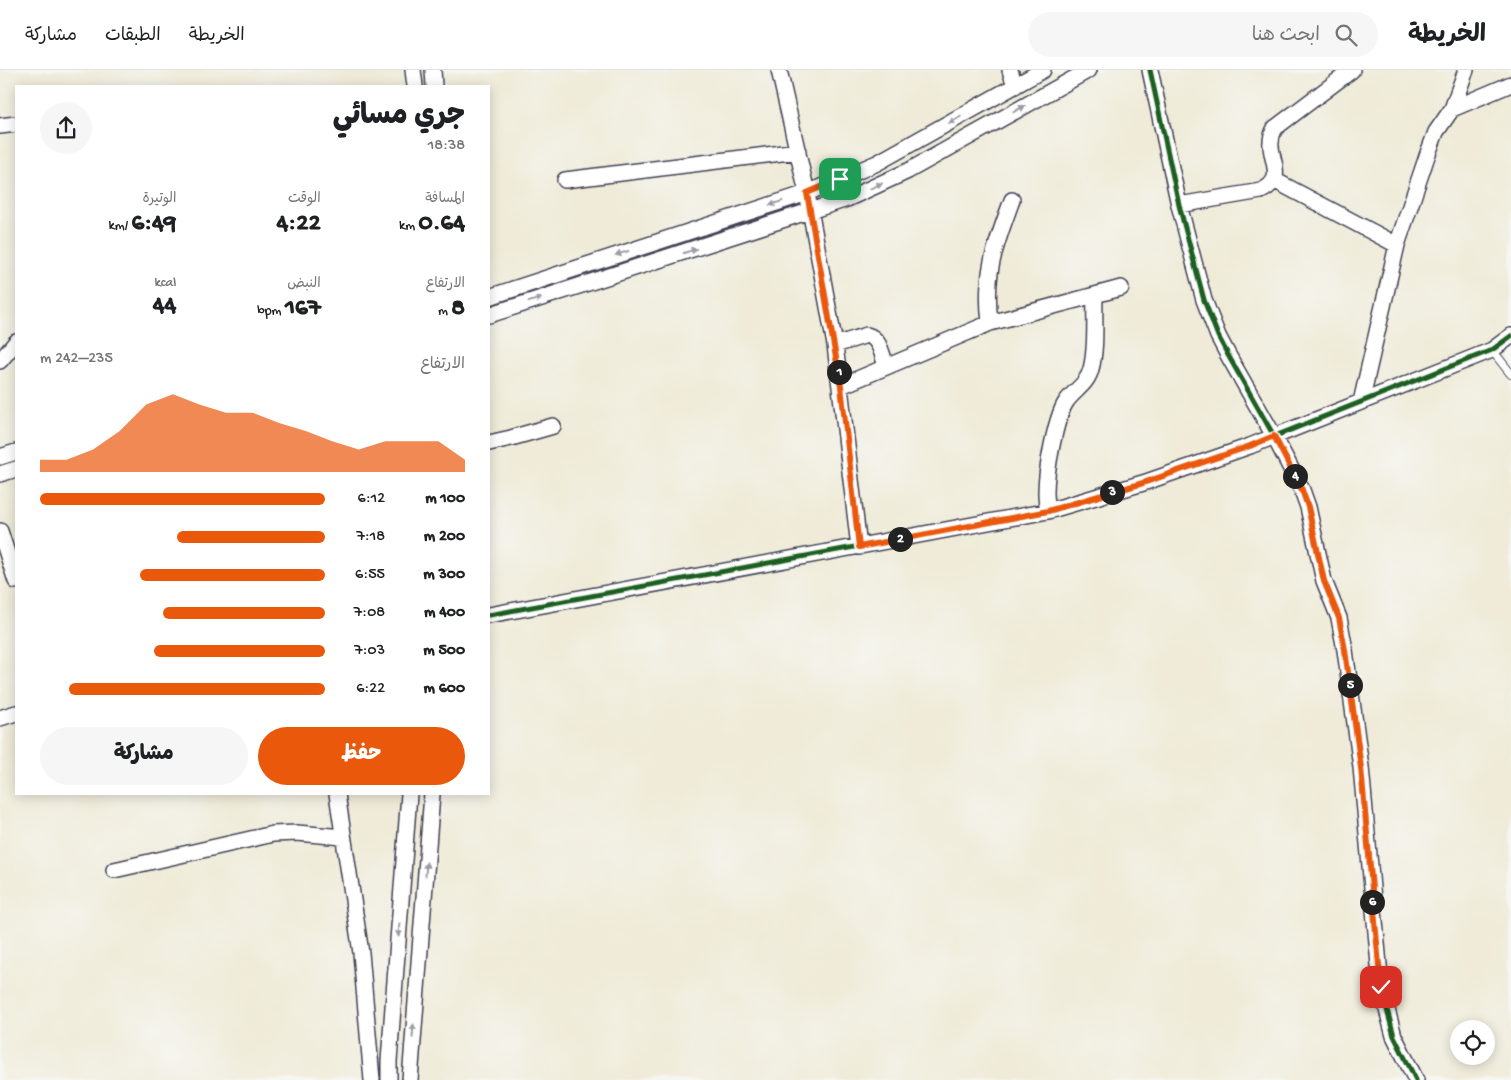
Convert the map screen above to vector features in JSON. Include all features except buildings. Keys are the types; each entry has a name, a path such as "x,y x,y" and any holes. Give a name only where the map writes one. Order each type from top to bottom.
{"street":[{"path":"413,70 415,85"},
{"path":"433,70 434,85"},
{"path":"779,70 807,193 841,386 859,547"},
{"path":"1010,70 1015,86"},
{"path":"490,297 807,193 876,163 1043,70"},
{"path":"490,315 847,199 908,171 1089,70"},
{"path":"1150,70 1179,205 1204,300 1218,336 1302,490 1308,507 1324,581 1339,618 1361,768 1381,987 1394,1036 1416,1080"},
{"path":"1179,205 1261,191 1271,185 1276,169 1270,144 1275,128 1352,70"},
{"path":"1361,402 1397,245 1436,132 1452,109 1466,70"},
{"path":"1452,109 1511,84"},
{"path":"0,126 15,124"},
{"path":"565,180 798,151"},
{"path":"1274,180 1397,245"},
{"path":"990,324 987,293 988,276 993,255 1012,200"},
{"path":"841,386 990,324 1121,288"},
{"path":"1048,511 1046,495 1047,475 1060,418 1065,404 1083,386 1091,370 1095,296"},
{"path":"834,345 867,335 872,336 876,339 886,366"},
{"path":"490,615 1048,511 1143,483 1250,446 1492,350 1511,336"},
{"path":"0,361 15,343"},
{"path":"490,443 553,426"},
{"path":"0,457 15,452"},
{"path":"0,474 15,469"},
{"path":"0,531 15,578"},
{"path":"0,718 15,713"},
{"path":"336,795 366,994 372,1080"},
{"path":"389,1080 410,795"},
{"path":"410,1080 432,795"},
{"path":"114,870 274,834 297,833 343,837"}],"lane":[{"path":"1492,350 1511,374"}],"cycle path":[{"path":"1150,70 1179,205 1204,300 1218,336 1302,490 1308,507 1324,581 1339,618 1361,767 1381,987 1394,1036 1416,1080"},
{"path":"490,615 1048,511 1143,483 1250,446 1492,350 1511,336"}],"route":[{"path":"840,179 807,193 841,386 859,547 1048,511 1143,483 1274,436 1302,490 1308,507 1324,581 1339,618 1361,768 1381,987"}]}
